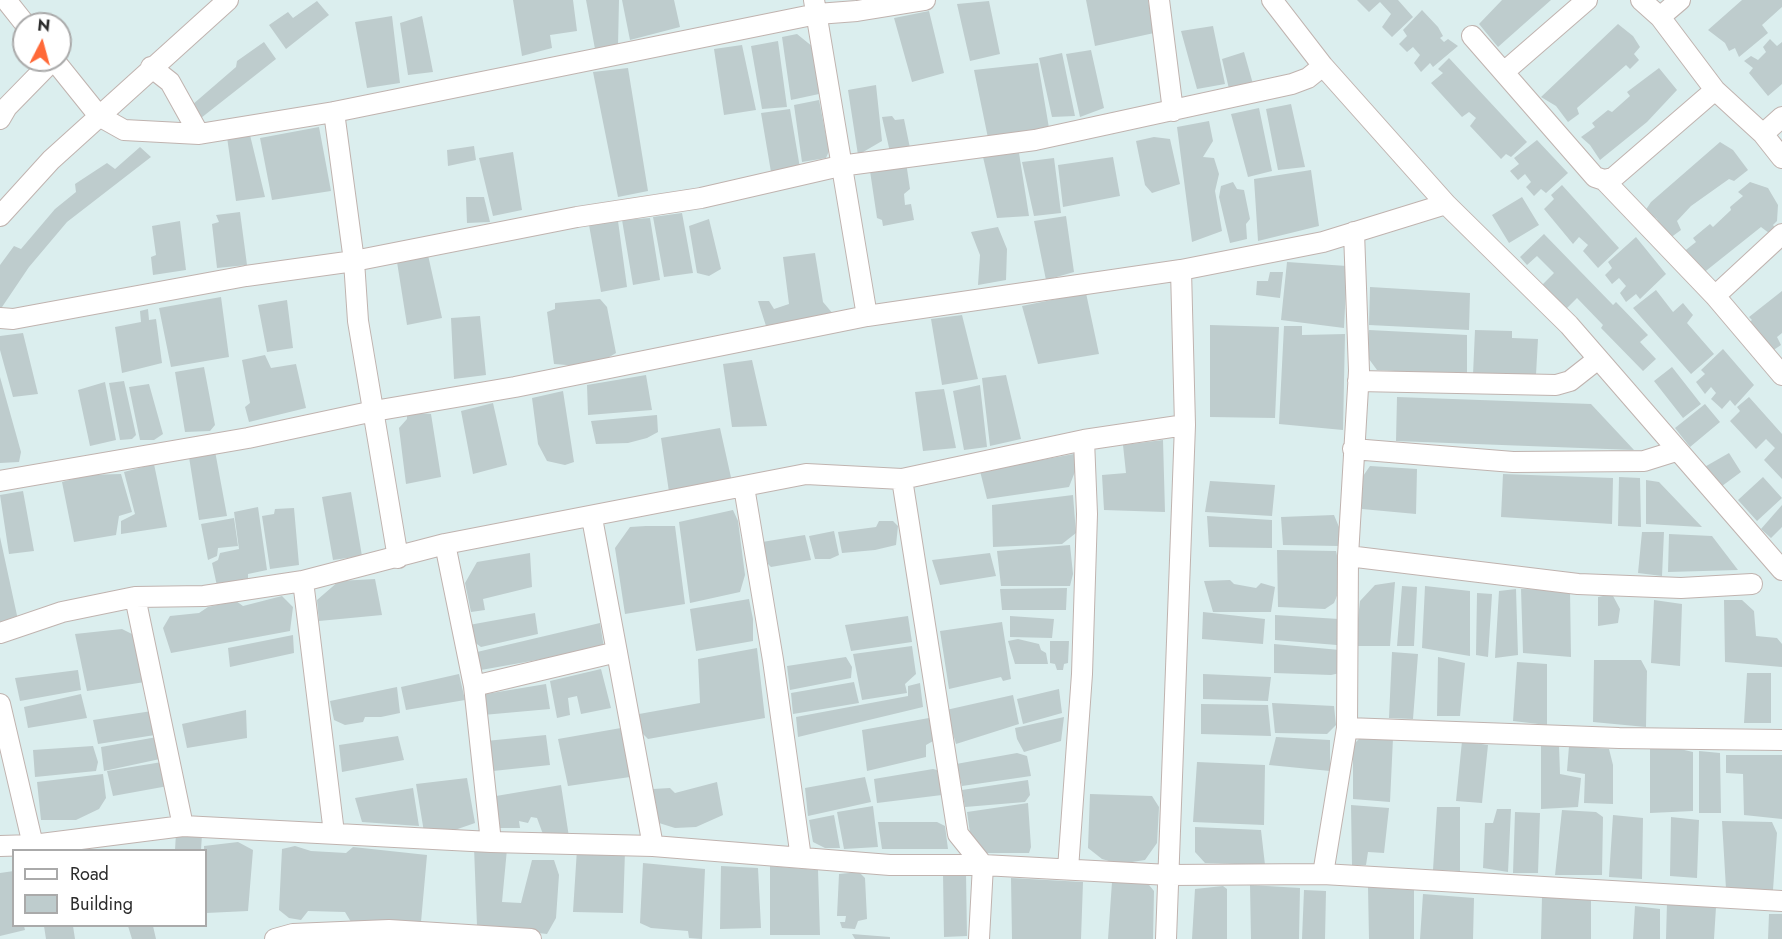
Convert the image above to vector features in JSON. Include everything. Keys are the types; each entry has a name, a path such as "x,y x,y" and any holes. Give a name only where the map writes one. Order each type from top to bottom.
{"street":[{"path":"6,0 16,12"},
{"path":"0,216 51,160 151,67 228,0"},
{"path":"63,72 99,116 124,130 199,134 334,112 815,7 857,11 926,0"},
{"path":"1159,0 1173,111"},
{"path":"1272,0 1323,66 1446,204 1569,325 1782,570"},
{"path":"1504,72 1587,0"},
{"path":"1641,0 1660,17 1715,90 1763,134 1782,158"},
{"path":"1660,17 1680,0"},
{"path":"815,7 867,316"},
{"path":"1472,36 1594,177 1604,180 1613,178 1715,90"},
{"path":"0,318 13,319 246,276 354,261 577,217 701,198 840,166 1035,140 1292,84 1308,78 1323,66"},
{"path":"151,67 170,82 199,134"},
{"path":"2,108 40,72"},
{"path":"334,112 354,261 358,321 398,558"},
{"path":"1763,134 1782,117"},
{"path":"1604,180 1715,296 1782,375"},
{"path":"0,481 248,438 374,411 515,387 867,316 1181,270 1323,242 1401,220 1446,204"},
{"path":"1323,874 1347,728 1348,556 1359,381 1354,232"},
{"path":"1715,296 1782,234"},
{"path":"1166,939 1185,425 1181,270"},
{"path":"1359,381 1556,385 1570,381 1598,358"},
{"path":"0,633 62,612 135,597 204,596 303,581 445,544 592,518 806,474 902,479 1084,440 1185,425"},
{"path":"1068,869 1082,674 1088,514 1084,440"},
{"path":"1353,449 1513,462 1644,461 1676,450"},
{"path":"902,479 958,834 983,865 979,939"},
{"path":"744,487 773,660 801,858"},
{"path":"592,518 653,846"},
{"path":"445,544 474,686 491,843"},
{"path":"1348,556 1578,584 1682,588 1752,584"},
{"path":"303,581 334,833"},
{"path":"135,597 183,826"},
{"path":"474,686 617,652"},
{"path":"0,704 33,845"},
{"path":"1347,728 1782,740"},
{"path":"0,846 33,845 183,826 491,843 653,846 890,865 983,865 1168,875 1323,874 1782,900"},
{"path":"275,939 293,934 389,930 531,939"}],"building":[{"path":"513,0 573,0 577,31 550,35 552,48 522,56"},
{"path":"586,0 619,0 618,46 595,49"},
{"path":"622,0 674,0 680,27 630,40"},
{"path":"1086,0 1148,0 1154,33 1095,46"},
{"path":"1357,0 1398,0 1413,17 1392,37 1382,27 1391,14 1380,2 1369,12"},
{"path":"1502,0 1551,0 1498,47 1479,24"},
{"path":"1742,0 1782,0 1782,7 1762,25 1768,33 1739,57 1735,48 1729,51 1725,43 1708,30"},
{"path":"317,1 329,15 286,49 269,25 288,12 293,18"},
{"path":"989,1 1000,54 970,61 957,4"},
{"path":"1422,10 1438,27 1443,36 1440,38 1444,42 1448,39 1458,46 1433,67 1430,63 1421,72 1414,63 1420,55 1413,47 1407,52 1399,44 1407,36 1403,30"},
{"path":"929,11 944,73 912,82 894,18"},
{"path":"392,16 400,83 367,88 355,22"},
{"path":"422,16 433,72 408,75 400,23"},
{"path":"1618,24 1633,36 1640,47 1634,54 1639,60 1630,69 1626,65 1577,108 1579,114 1568,122 1556,106 1541,97"},
{"path":"1213,26 1225,84 1197,89 1181,31"},
{"path":"797,34 813,47 819,94 791,100 782,37"},
{"path":"1770,39 1777,46 1782,42 1782,84 1768,96 1749,73 1753,68 1744,61 1751,56 1758,60 1766,52 1763,47"},
{"path":"778,41 787,107 762,109 751,46"},
{"path":"264,42 276,59 201,118 192,105 236,67 237,61"},
{"path":"742,45 756,110 724,115 714,49"},
{"path":"1091,50 1104,108 1080,117 1066,54"},
{"path":"1244,52 1253,84 1229,89 1222,59"},
{"path":"1062,53 1075,116 1052,117 1039,58"},
{"path":"1449,58 1527,142 1511,157 1506,154 1501,159 1470,126 1476,118 1469,112 1462,117 1431,83 1443,73 1438,69"},
{"path":"1038,63 1049,128 988,138 974,70"},
{"path":"628,68 648,191 618,197 593,72"},
{"path":"1659,68 1677,90 1647,122 1600,160 1590,145 1581,137 1595,127 1592,123 1608,110 1612,112 1630,96 1627,92"},
{"path":"876,85 882,141 858,155 848,90"},
{"path":"819,100 829,151 826,158 802,162 794,105"},
{"path":"1291,104 1305,167 1278,170 1266,109"},
{"path":"1259,108 1272,171 1248,177 1231,114"},
{"path":"790,109 800,168 771,172 761,113"},
{"path":"892,116 895,120 904,119 910,148 890,152 882,117"},
{"path":"1209,121 1213,141 1203,157 1214,158 1219,174 1215,191 1222,231 1192,242 1177,127"},
{"path":"319,127 331,191 272,200 260,138"},
{"path":"250,135 265,197 236,201 227,137"},
{"path":"1154,137 1170,139 1180,184 1152,193 1145,185 1136,141"},
{"path":"1537,140 1568,173 1546,193 1541,189 1534,196 1526,187 1531,182 1525,174 1518,180 1510,171 1519,164 1514,158"},
{"path":"1720,142 1733,150 1748,170 1734,181 1729,179 1691,206 1677,221 1681,230 1666,241 1657,219 1645,211 1651,202"},
{"path":"474,146 476,160 448,166 447,150"},
{"path":"140,147 151,157 67,222 29,267 0,310 0,265 14,246 21,249 55,209 76,192 75,184 107,163 115,169"},
{"path":"513,152 522,210 493,216 479,158"},
{"path":"1019,153 1029,216 997,218 983,157"},
{"path":"1113,157 1120,196 1063,207 1058,165"},
{"path":"1054,158 1061,213 1034,216 1022,162"},
{"path":"906,162 910,189 904,194 905,205 911,204 914,220 883,226 882,220 877,218 870,171"},
{"path":"1311,170 1319,226 1258,241 1254,179"},
{"path":"1233,182 1237,189 1244,190 1250,219 1246,224 1247,239 1230,243 1219,197 1221,186"},
{"path":"1750,182 1768,188 1778,205 1777,221 1773,225 1776,229 1769,233 1761,227 1702,274 1682,253 1696,242 1693,238 1710,224 1713,227 1731,210 1730,207 1743,196 1738,192"},
{"path":"1562,185 1619,248 1598,268 1583,251 1588,245 1579,237 1573,244 1544,209 1554,199 1551,195"},
{"path":"466,197 484,197 490,222 467,223"},
{"path":"1522,197 1539,225 1509,243 1492,215"},
{"path":"240,212 247,265 217,268 212,224 219,222 216,215"},
{"path":"682,213 693,273 664,277 653,217"},
{"path":"1066,216 1074,272 1046,280 1034,221"},
{"path":"650,218 660,280 633,285 622,220"},
{"path":"709,219 721,269 709,276 697,273 689,226"},
{"path":"180,221 186,270 153,275 151,257 156,255 152,226"},
{"path":"618,221 627,287 601,292 589,225"},
{"path":"998,227 1007,249 1006,280 978,285 980,255 971,232"},
{"path":"1544,234 1613,305 1616,302 1648,335 1640,342 1656,359 1643,371 1601,328 1603,325 1577,298 1564,311 1540,287 1554,273 1537,256 1527,265 1520,257"},
{"path":"1636,237 1666,274 1640,299 1636,294 1626,302 1620,293 1626,286 1619,278 1612,284 1605,275 1612,268 1608,262"},
{"path":"815,253 823,302 834,315 766,326 758,301 769,301 774,309 789,304 783,257"},
{"path":"428,255 442,318 407,325 397,262"},
{"path":"1287,262 1347,266 1344,328 1281,320"},
{"path":"1270,272 1283,272 1280,298 1256,295 1257,281 1268,281"},
{"path":"1370,287 1470,293 1469,330 1369,325"},
{"path":"1656,290 1673,312 1683,303 1693,315 1687,323 1714,354 1691,374 1633,308"},
{"path":"1782,291 1782,333 1777,337 1781,345 1772,351 1746,325 1752,320 1749,317"},
{"path":"1086,293 1099,354 1038,364 1022,306"},
{"path":"221,297 229,357 171,367 159,308"},
{"path":"600,299 607,307 616,353 601,362 579,366 554,364 547,312 555,309 555,303"},
{"path":"287,300 293,348 267,352 258,305"},
{"path":"148,309 149,320 156,319 162,363 122,373 115,327 141,322 140,311"},
{"path":"962,315 978,379 942,385 931,319"},
{"path":"480,316 486,375 454,379 451,318"},
{"path":"1210,325 1279,327 1275,418 1210,417"},
{"path":"1284,326 1302,326 1302,335 1345,334 1343,430 1279,424"},
{"path":"1369,330 1467,335 1467,375 1377,370 1366,355"},
{"path":"1475,330 1512,331 1512,338 1538,339 1536,375 1473,375"},
{"path":"23,333 38,394 13,397 0,350 0,336"},
{"path":"1723,349 1754,385 1735,406 1730,400 1722,409 1711,399 1716,393 1711,387 1705,394 1696,382 1705,374 1701,370"},
{"path":"265,355 271,368 296,364 306,408 249,422 245,407 250,403 242,360"},
{"path":"752,360 767,426 732,427 723,364"},
{"path":"204,367 215,425 210,431 185,432 175,372"},
{"path":"1672,367 1701,404 1683,418 1654,381"},
{"path":"646,375 652,410 588,415 587,385"},
{"path":"1006,375 1021,439 990,446 982,378"},
{"path":"0,377 21,452 19,462 0,463"},
{"path":"124,381 136,435 132,439 120,440 109,383"},
{"path":"105,382 116,440 90,446 78,390"},
{"path":"149,384 163,434 154,440 140,440 129,387"},
{"path":"980,385 987,447 964,450 953,391"},
{"path":"944,389 956,448 923,451 915,392"},
{"path":"563,391 574,462 565,465 547,461 538,444 532,398"},
{"path":"1397,397 1591,404 1634,450 1396,441"},
{"path":"1749,397 1782,434 1782,479 1764,460 1775,448 1766,439 1756,449 1730,421 1740,411 1737,407"},
{"path":"493,403 507,465 473,474 461,411"},
{"path":"1705,404 1720,422 1690,447 1675,428"},
{"path":"407,412 431,414 441,477 406,484 399,428 407,419"},
{"path":"657,415 658,432 647,438 628,443 596,444 591,421"},
{"path":"720,428 732,482 669,492 661,438"},
{"path":"1163,440 1165,512 1104,510 1102,475 1126,473 1123,445"},
{"path":"215,451 227,516 199,520 189,457"},
{"path":"1729,453 1741,472 1722,486 1701,469"},
{"path":"1074,454 1076,469 1069,487 987,499 980,471"},
{"path":"154,464 167,527 121,534 121,521 135,514 124,472"},
{"path":"1370,466 1417,469 1416,514 1362,509 1361,479"},
{"path":"121,474 132,512 119,516 116,535 74,542 62,482 87,475"},
{"path":"1503,474 1613,478 1612,524 1501,517"},
{"path":"1619,477 1640,478 1641,527 1618,526"},
{"path":"1763,477 1782,498 1757,521 1738,500"},
{"path":"1646,480 1659,482 1702,527 1646,524"},
{"path":"1210,481 1275,485 1272,516 1205,512"},
{"path":"23,491 34,551 9,554 0,495"},
{"path":"351,492 362,556 333,560 322,497"},
{"path":"1073,495 1076,533 1062,544 993,547 992,505"},
{"path":"1782,505 1782,527 1771,538 1761,529"},
{"path":"258,507 267,570 248,574 248,581 217,586 212,563 218,560 220,553 239,549 234,512"},
{"path":"294,508 299,565 270,569 262,516 274,514 275,509"},
{"path":"733,510 738,521 745,575 740,592 690,603 679,522"},
{"path":"1334,515 1339,527 1339,546 1283,545 1281,517"},
{"path":"1207,516 1272,520 1272,548 1209,547"},
{"path":"234,518 238,546 218,548 217,556 208,560 201,524"},
{"path":"879,521 893,521 898,526 896,545 875,550 842,553 838,532 876,527"},
{"path":"675,526 685,604 625,614 615,548 630,527"},
{"path":"834,531 839,555 830,559 815,559 809,536"},
{"path":"1642,532 1664,532 1662,576 1638,573"},
{"path":"1669,534 1712,536 1738,570 1668,572"},
{"path":"805,535 811,560 771,567 768,564 762,542"},
{"path":"0,537 18,620 0,625"},
{"path":"1070,545 1073,574 1070,586 1001,586 997,551"},
{"path":"1277,550 1336,551 1340,569 1339,591 1334,603 1325,609 1278,607"},
{"path":"530,553 532,587 483,599 485,610 471,612 465,583 477,562"},
{"path":"990,553 996,576 940,585 932,560"},
{"path":"375,579 382,615 319,621 317,600 339,581"},
{"path":"1230,580 1234,584 1256,588 1261,583 1275,587 1271,612 1213,612 1204,581"},
{"path":"1395,582 1390,646 1355,646 1360,601 1375,585"},
{"path":"1402,586 1417,587 1414,646 1397,646"},
{"path":"1425,586 1470,591 1470,656 1422,648"},
{"path":"1067,588 1066,610 1002,610 1000,589"},
{"path":"1516,589 1518,655 1495,658 1499,591"},
{"path":"1521,589 1570,590 1571,657 1523,653"},
{"path":"1477,593 1492,594 1488,657 1476,655"},
{"path":"1612,594 1620,609 1618,623 1598,626 1598,597"},
{"path":"282,596 293,607 290,631 171,653 163,628 170,616 199,613 208,607 236,601 243,606"},
{"path":"749,599 753,619 753,641 696,651 690,609"},
{"path":"1654,600 1682,604 1680,666 1651,663"},
{"path":"1724,600 1742,600 1754,611 1756,636 1777,638 1782,644 1782,667 1725,662"},
{"path":"1203,612 1265,619 1263,644 1202,639"},
{"path":"535,613 538,634 481,647 474,642 469,625"},
{"path":"1275,615 1339,619 1337,645 1275,640"},
{"path":"908,616 912,642 851,651 845,625"},
{"path":"1010,616 1054,619 1052,638 1010,637"},
{"path":"1002,622 1011,679 1003,681 1001,677 949,689 940,631"},
{"path":"600,623 604,648 481,670 477,652"},
{"path":"122,629 140,638 145,682 87,691 75,634"},
{"path":"293,635 294,653 230,667 228,648"},
{"path":"1018,639 1039,644 1041,650 1046,653 1048,664 1015,664 1008,641"},
{"path":"1050,641 1069,641 1068,663 1064,664 1063,670 1057,670 1055,664 1050,663"},
{"path":"1274,644 1340,650 1340,673 1331,675 1274,673"},
{"path":"912,646 916,674 905,684 907,693 862,700 853,654"},
{"path":"757,648 765,718 648,739 640,731 639,714 700,703 698,659"},
{"path":"1392,652 1418,654 1413,719 1389,718"},
{"path":"846,657 852,667 851,678 790,690 787,666"},
{"path":"1438,657 1465,663 1460,716 1437,716"},
{"path":"1594,660 1641,660 1647,671 1646,727 1593,722"},
{"path":"1517,662 1547,664 1547,725 1513,721"},
{"path":"601,669 611,708 581,714 577,696 568,698 570,715 557,718 550,681"},
{"path":"78,670 81,690 20,701 15,678"},
{"path":"1747,673 1771,673 1771,723 1744,723"},
{"path":"459,674 465,700 406,710 401,687"},
{"path":"1203,674 1271,677 1268,701 1203,699"},
{"path":"854,682 859,703 793,714 791,693"},
{"path":"920,683 923,707 798,737 796,717 908,696 908,686"},
{"path":"546,684 550,709 483,715 480,695"},
{"path":"397,687 400,713 381,717 365,717 363,722 345,725 334,720 330,701"},
{"path":"1059,689 1062,713 1023,724 1017,699"},
{"path":"81,694 87,718 28,728 24,707"},
{"path":"1013,695 1019,724 956,744 946,710"},
{"path":"1272,703 1334,706 1336,725 1327,734 1275,733"},
{"path":"1201,704 1268,705 1271,736 1201,734"},
{"path":"246,710 247,738 187,748 182,724"},
{"path":"152,711 155,735 98,744 93,720"},
{"path":"1064,717 1061,741 1024,752 1017,739 1015,728"},
{"path":"929,718 935,740 926,745 926,757 867,771 862,730"},
{"path":"621,728 630,777 568,786 558,739"},
{"path":"546,735 550,765 493,771 486,741"},
{"path":"398,736 404,760 342,772 339,745"},
{"path":"157,737 160,759 104,771 101,747"},
{"path":"1276,737 1330,740 1330,771 1269,765"},
{"path":"1361,737 1393,738 1390,802 1353,799 1353,745"},
{"path":"1462,741 1488,745 1482,803 1456,801"},
{"path":"1559,745 1560,774 1581,778 1578,807 1541,809 1541,746"},
{"path":"93,746 98,762 96,771 35,777 33,750"},
{"path":"1569,746 1609,749 1613,765 1613,804 1584,803 1585,774 1567,771"},
{"path":"1667,746 1693,752 1693,811 1650,813 1650,747"},
{"path":"1699,751 1720,753 1721,813 1699,813"},
{"path":"1017,753 1027,756 1031,776 962,786 956,764"},
{"path":"1726,755 1782,755 1782,819 1744,815 1743,774 1726,773"},
{"path":"162,762 168,786 113,796 107,771"},
{"path":"1197,762 1265,765 1264,825 1193,822"},
{"path":"937,770 942,795 877,803 874,779"},
{"path":"103,774 106,798 99,809 76,820 41,820 37,782"},
{"path":"865,777 871,802 808,816 805,788"},
{"path":"467,778 475,823 449,832 424,832 416,784"},
{"path":"1028,780 1030,795 1025,802 965,807 962,790"},
{"path":"717,782 723,815 696,827 675,828 659,823 653,789 670,788 675,793"},
{"path":"561,785 569,837 544,837 537,818 531,817 528,823 519,821 520,828 500,828 496,796"},
{"path":"413,788 419,826 362,822 355,798"},
{"path":"1090,794 1152,796 1159,807 1157,843 1145,860 1119,864 1102,859 1088,848"},
{"path":"1028,803 1031,847 1029,853 984,853 971,840 967,812"},
{"path":"1351,805 1389,808 1384,853 1368,852 1366,865 1352,865"},
{"path":"873,806 878,847 844,849 837,812"},
{"path":"1437,807 1460,807 1460,871 1433,870"},
{"path":"1497,809 1511,809 1508,872 1483,868 1485,823 1493,823"},
{"path":"1562,810 1596,812 1603,817 1602,875 1555,875"},
{"path":"1515,812 1540,813 1538,873 1513,873"},
{"path":"834,815 840,848 825,848 813,842 809,820"},
{"path":"1613,815 1643,818 1642,879 1609,877"},
{"path":"1671,817 1699,820 1697,878 1670,876"},
{"path":"1722,821 1772,822 1777,833 1773,890 1726,889"},
{"path":"878,822 937,822 945,826 948,849 882,849"},
{"path":"1195,827 1261,830 1265,865 1205,863 1195,852"},
{"path":"176,833 202,834 201,849 175,849"},
{"path":"238,842 253,850 248,911 207,913 207,849 204,849 204,846"},
{"path":"295,846 311,851 346,853 353,847 427,855 421,922 351,922 345,912 308,911 301,920 289,918 279,910 282,849"},
{"path":"474,847 507,849 502,902 521,903 532,860 554,860 559,875 556,918 547,934 477,926"},
{"path":"577,849 625,851 623,913 573,912"},
{"path":"643,863 705,869 702,939 689,938 688,931 651,928 640,923"},
{"path":"721,866 758,868 761,928 720,929"},
{"path":"770,866 818,870 820,935 770,935"},
{"path":"12,871 12,927 24,927 25,930 0,936 0,873"},
{"path":"859,872 865,878 867,919 858,921 855,929 842,928 840,922 845,922 846,916 837,916 839,874"},
{"path":"943,873 966,873 967,936 944,937"},
{"path":"1011,878 1083,882 1081,939 1012,939"},
{"path":"1145,880 1154,891 1153,939 1108,939 1112,882"},
{"path":"1250,885 1300,888 1299,939 1251,939"},
{"path":"1223,886 1227,889 1227,939 1192,939 1195,889"},
{"path":"1368,887 1414,890 1414,939 1369,939"},
{"path":"1304,890 1326,891 1325,939 1302,939"},
{"path":"1423,894 1474,898 1473,939 1420,939"},
{"path":"1542,896 1591,898 1591,939 1541,939"},
{"path":"1667,902 1716,907 1714,939 1666,939"},
{"path":"1635,906 1660,909 1660,939 1633,939"},
{"path":"1769,914 1782,914 1782,939 1768,939"},
{"path":"44,927 73,927 75,939 46,939"},
{"path":"128,927 153,927 156,939 132,939"},
{"path":"852,934 890,937 890,939 855,939"}]}
